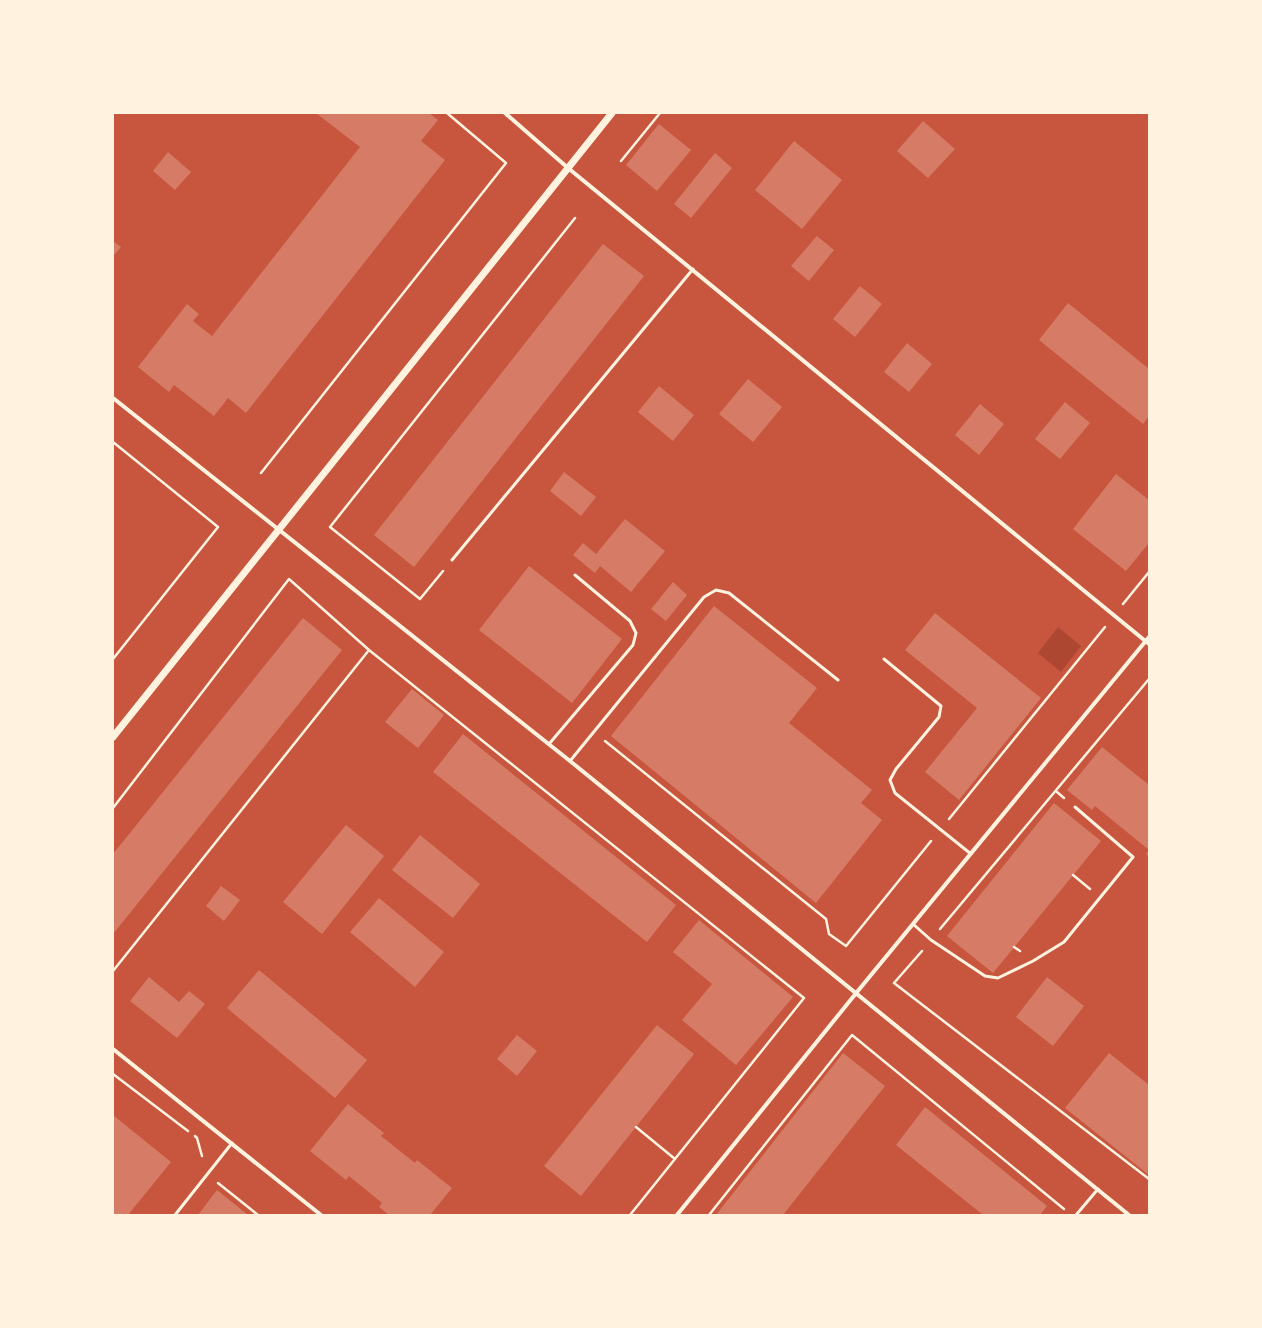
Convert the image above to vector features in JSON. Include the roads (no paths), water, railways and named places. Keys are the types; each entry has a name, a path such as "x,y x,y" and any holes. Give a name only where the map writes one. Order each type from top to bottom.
{"street":[{"path":"504,113 568,168 1147,643"},
{"path":"113,737 612,113"},
{"path":"113,398 549,744 857,992 1130,1215"},
{"path":"677,1215 857,992 1147,643 1149,637"},
{"path":"113,1049 322,1215"}],"lane":[{"path":"452,560 693,269"},
{"path":"549,744 633,645 636,633 630,621 575,575"},
{"path":"570,761 704,597 716,590 729,593 838,680"},
{"path":"884,659 941,706 939,717 896,769 890,780 896,793 971,854"},
{"path":"913,924 931,940 985,976 998,978 1039,958 1064,942 1133,857 1075,807"},
{"path":"175,1215 232,1143"},
{"path":"1076,1215 1098,1189"}]}
